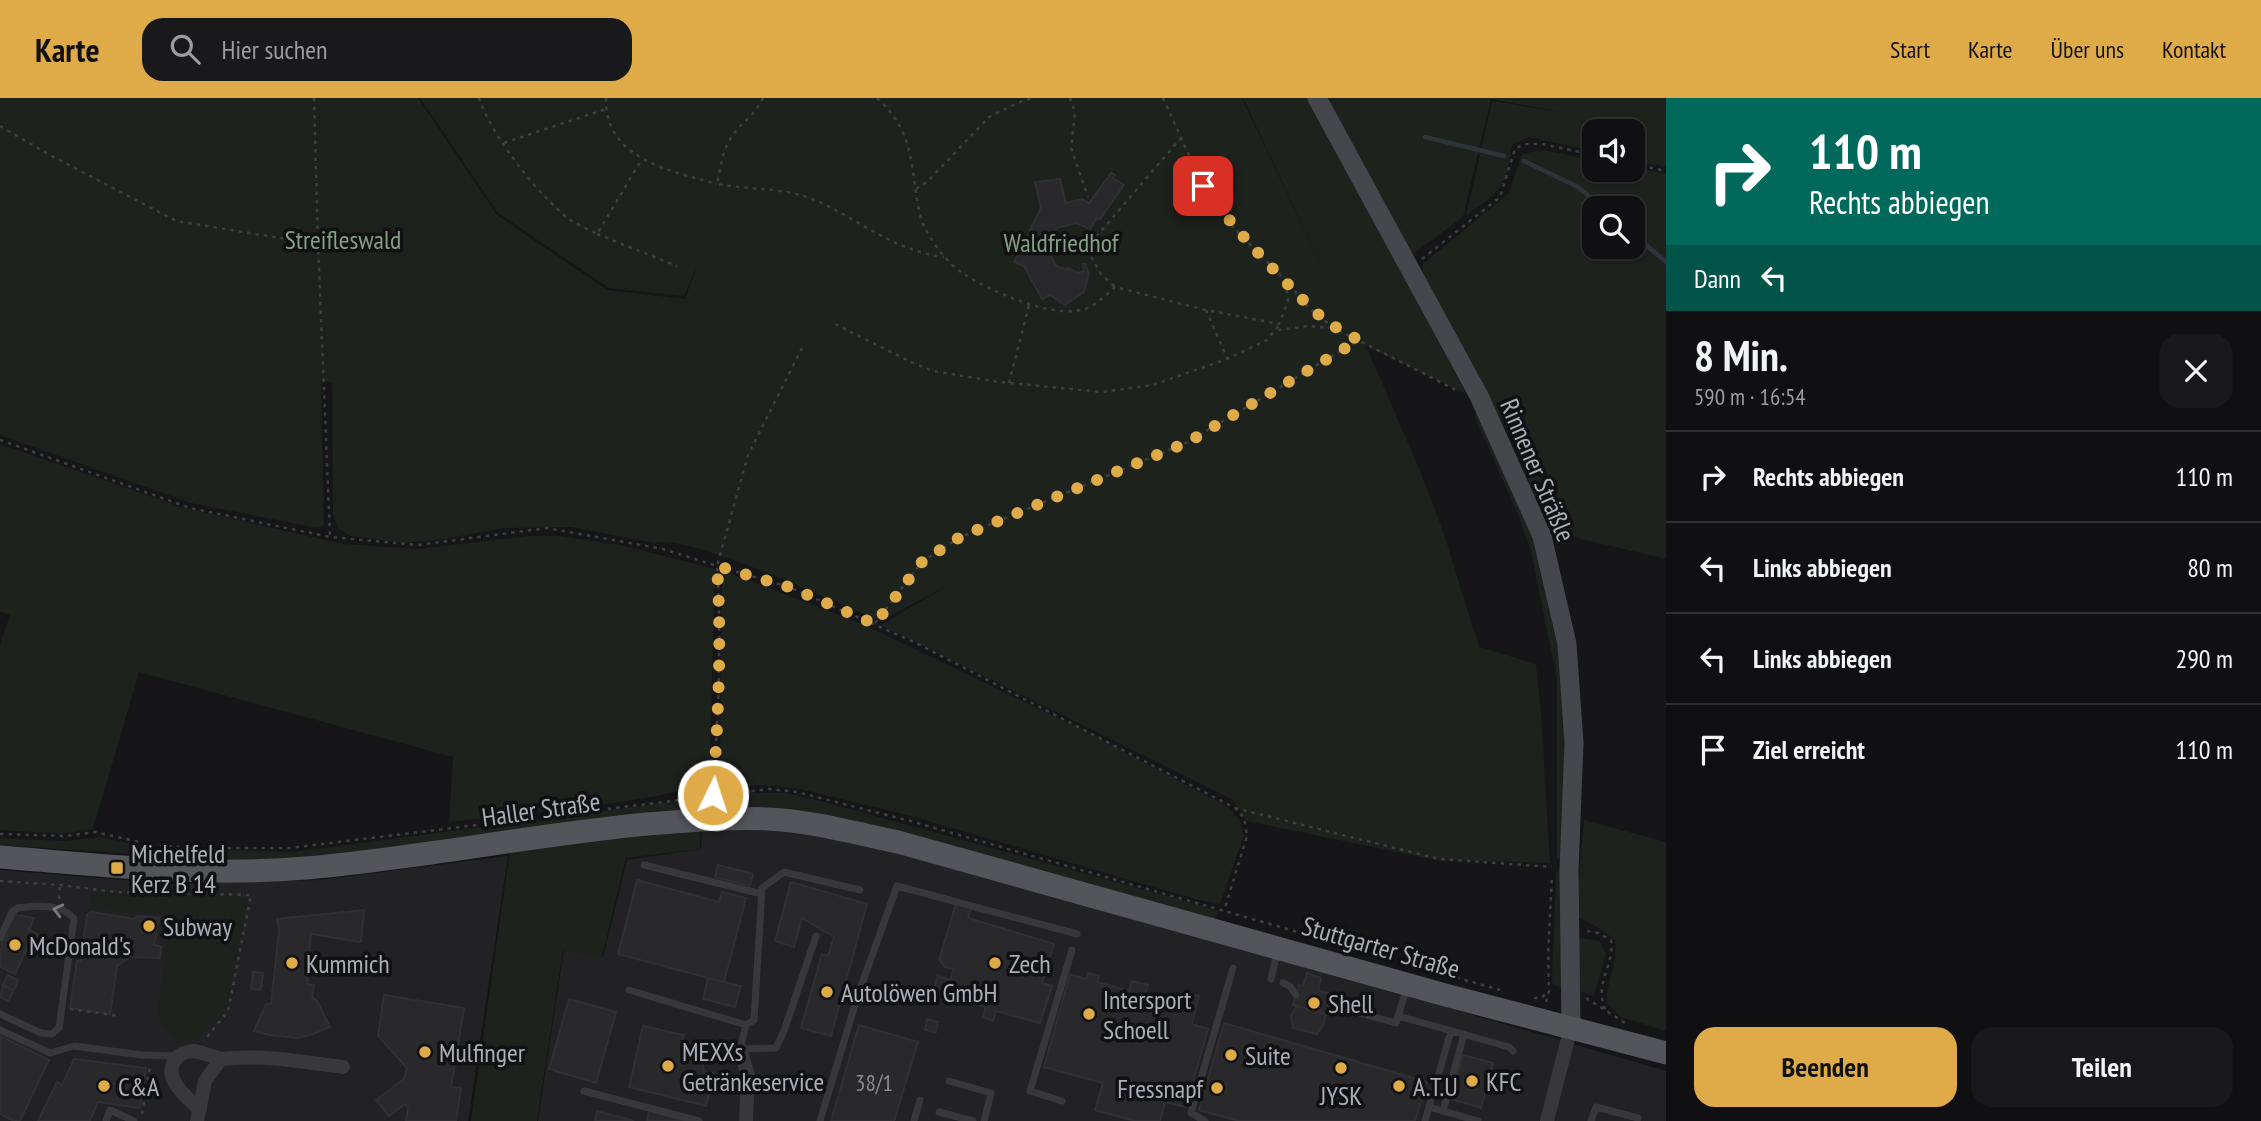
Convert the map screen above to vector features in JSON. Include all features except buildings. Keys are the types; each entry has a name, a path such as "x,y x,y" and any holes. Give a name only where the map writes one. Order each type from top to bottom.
{"main road":[{"name":"Haller Straße","path":"3,861 236,872 330,865 607,828 719,818 771,819 834,828 898,842 1083,893"},
{"name":"Stuttgarter Straße","path":"1083,893 1666,1053"}],"street":[{"name":"Rinnener Sträßle","path":"1317,98 1479,396 1542,536 1567,644 1574,743 1569,928 1571,1027"},
{"path":"1547,1121 1571,1027"},
{"path":"740,1049 748,1075 747,1121"},
{"path":"198,1115 170,1072 177,1056 195,1051 221,1059 247,1056 278,1058 343,1068"},
{"path":"198,1115 205,1082 221,1059"}],"lane":[{"path":"644,865 762,894"},
{"path":"816,936 776,1048 740,1049 746,1025 754,1020 762,888 784,872 860,890"},
{"path":"820,1121 858,995 897,886 1077,934"},
{"path":"0,938 12,912 25,906 59,908 74,919 60,1028 52,1034 41,1033 0,1014"},
{"path":"1270,979 1279,948"},
{"path":"1062,1101 1030,1091 1072,950"},
{"path":"1205,1121 1191,1113 1233,968"},
{"path":"1283,983 1290,986 1296,995"},
{"path":"1331,1004 1396,1023 1408,983"},
{"path":"629,990 746,1025"},
{"path":"1398,1016 1509,1047 1513,1051"},
{"path":"0,1030 28,1047 50,1053 74,1046 177,1056"},
{"path":"1425,1121 1451,1031"},
{"path":"1443,1111 1464,1034"},
{"path":"949,1081 991,1093 984,1121"},
{"path":"584,1091 699,1121"},
{"path":"914,1121 920,1100"},
{"path":"1429,1107 1478,1121"},
{"path":"1591,1121 1595,1107 1638,1118"},
{"path":"106,1121 110,1110 136,1121"},
{"path":"939,1112 972,1121"}],"path":[{"path":"314,98 317,244 330,537"},
{"path":"479,98 484,114 531,182 569,219 597,234 677,266"},
{"path":"607,98 606,109 617,135 634,155 642,159 717,184 792,193 815,200 878,235 926,255 944,257"},
{"path":"717,184 725,149 764,98"},
{"path":"877,98 891,111 908,140 924,227 944,257 963,274 1030,304 1054,310 1076,311 1097,303 1115,287"},
{"path":"916,189 928,181 989,117 1034,98"},
{"path":"1070,98 1075,113 1071,148 1088,197"},
{"path":"1163,98 1203,186 1227,218 1309,308 1334,328 1458,391"},
{"path":"504,143 606,109"},
{"path":"0,126 176,220 317,244"},
{"path":"1180,139 1112,216 1096,237 1089,253 1101,274 1115,287 1206,310 1279,324"},
{"path":"1410,272 1500,197 1516,149 1524,144 1542,144 1582,152"},
{"path":"597,234 642,159"},
{"path":"1645,167 1666,171"},
{"path":"835,324 933,371 1009,383 1102,392 1153,384 1227,359 1268,340 1276,330 1288,301 1286,281"},
{"path":"1009,383 1030,304"},
{"path":"1206,310 1227,359"},
{"path":"1276,330 1309,326 1334,328"},
{"path":"875,624 922,562 960,537 1188,442 1359,340"},
{"path":"713,795 719,702 720,609 717,566 748,455 802,348"},
{"path":"0,440 190,508 330,537 418,545 547,527 663,550 789,587 914,642 1236,808 1439,859 1552,867 1549,991"},
{"path":"0,834 66,836 94,832 153,845 191,848 290,848 769,789 797,792 914,822 1508,992"},
{"path":"1224,911 1247,836 1244,818 1236,808"},
{"path":"0,881 116,892 251,895 228,1011 195,1051"},
{"path":"1569,928 1598,933 1611,940 1613,953 1599,995 1606,1012"},
{"path":"1549,991 1590,999 1606,1012 1633,1027"},
{"path":"1530,999 1541,998 1549,991"},
{"path":"75,1010 119,1016"},
{"path":"136,1121 144,1110 151,1055"}],"shaded area":[{"path":"739,826 828,834 1218,941 1666,1071 1666,1121 538,1121 564,950 603,957 627,860 701,849 702,828"},
{"path":"508,856 468,1121 0,1121 0,870 173,884 320,880"}],"green space":[{"path":"0,98 418,98 497,215 607,290 685,299 698,263 684,296 609,288 498,213 420,98 1242,98 1336,297 1243,98 1309,98 1466,394 1366,346 1443,531 1479,647 1536,664 1550,863 1436,860 1247,821 1233,800 881,625 945,587 880,621 765,572 698,548 672,543 655,543 571,527 503,528 404,543 350,536 338,528 333,513 332,383 321,379 324,525 318,528 191,503 0,435"},
{"path":"1325,98 1666,98 1666,167 1645,163 1645,119 1582,119 1582,148 1529,137 1513,144 1503,183 1489,199 1466,216 1492,101 1565,113 1491,99 1463,217 1406,259"},
{"path":"1543,150 1582,158 1582,182 1645,182 1645,170 1666,174 1666,559 1552,532 1511,438 1422,276 1423,264 1509,193 1522,154"},
{"path":"1477,411 1544,556 1567,707 1564,858 1557,858 1557,679 1531,551 1518,514 1475,417"},
{"path":"0,444 181,507 343,544 418,549 529,536 558,536 620,545 715,569 709,786 623,802 449,822 453,757 139,672 93,829 62,834 0,830 0,644 10,615 0,611"},
{"path":"722,570 865,625 1091,734 1228,807 1240,821 1244,835 1220,904 911,816 800,789 762,785 720,789"},
{"path":"784,793 813,799 1218,911 1214,921 866,823 794,811 729,807 724,802 729,795"},
{"path":"708,797 710,802 704,809 346,856 242,861 0,845 0,838 63,841 100,837 148,847 293,852"},
{"path":"1584,820 1666,842 1666,1031 1621,1017 1606,1002 1615,956 1615,940 1576,916"},
{"path":"701,827 700,849 626,858 602,957 563,950 537,1121 471,1121 510,851"},
{"path":"1564,871 1563,989 1552,984 1556,872"},
{"path":"91,892 248,897 226,1012 196,1041 187,1038 175,1042 158,1015 170,914 88,909"},
{"path":"1582,938 1600,941 1606,954 1594,996 1580,991 1577,940"}],"waterway":[{"path":"1425,137 1504,156"},
{"path":"1524,161 1578,187 1589,196"},
{"path":"1645,244 1666,262"}],"place":[{"name":"Michelfeld Kerz B 14","path":"117,868"},
{"name":"Subway","path":"149,926"},
{"name":"McDonald's","path":"15,945"},
{"name":"Kummich","path":"292,963"},
{"name":"Zech","path":"995,963"},
{"name":"Autolöwen GmbH","path":"827,992"},
{"name":"Shell","path":"1314,1003"},
{"name":"Intersport Schoell","path":"1089,1014"},
{"name":"Mulfinger","path":"425,1052"},
{"name":"Suite","path":"1231,1055"},
{"name":"MEXXs Getränkeservice","path":"668,1066"},
{"name":"JYSK","path":"1341,1068"},
{"name":"KFC","path":"1472,1081"},
{"name":"C&A","path":"104,1086"},
{"name":"A.T.U","path":"1399,1086"},
{"name":"Fressnapf","path":"1217,1088"}],"route":[{"path":"713,795 719,689 720,609 717,566 789,587 875,624 922,562 960,537 1188,442 1359,340 1334,328 1309,308 1235,229 1203,186"}],"park label":[{"name":"Streifleswald","path":"343,239"},
{"name":"Waldfriedhof","path":"1061,242"}]}
